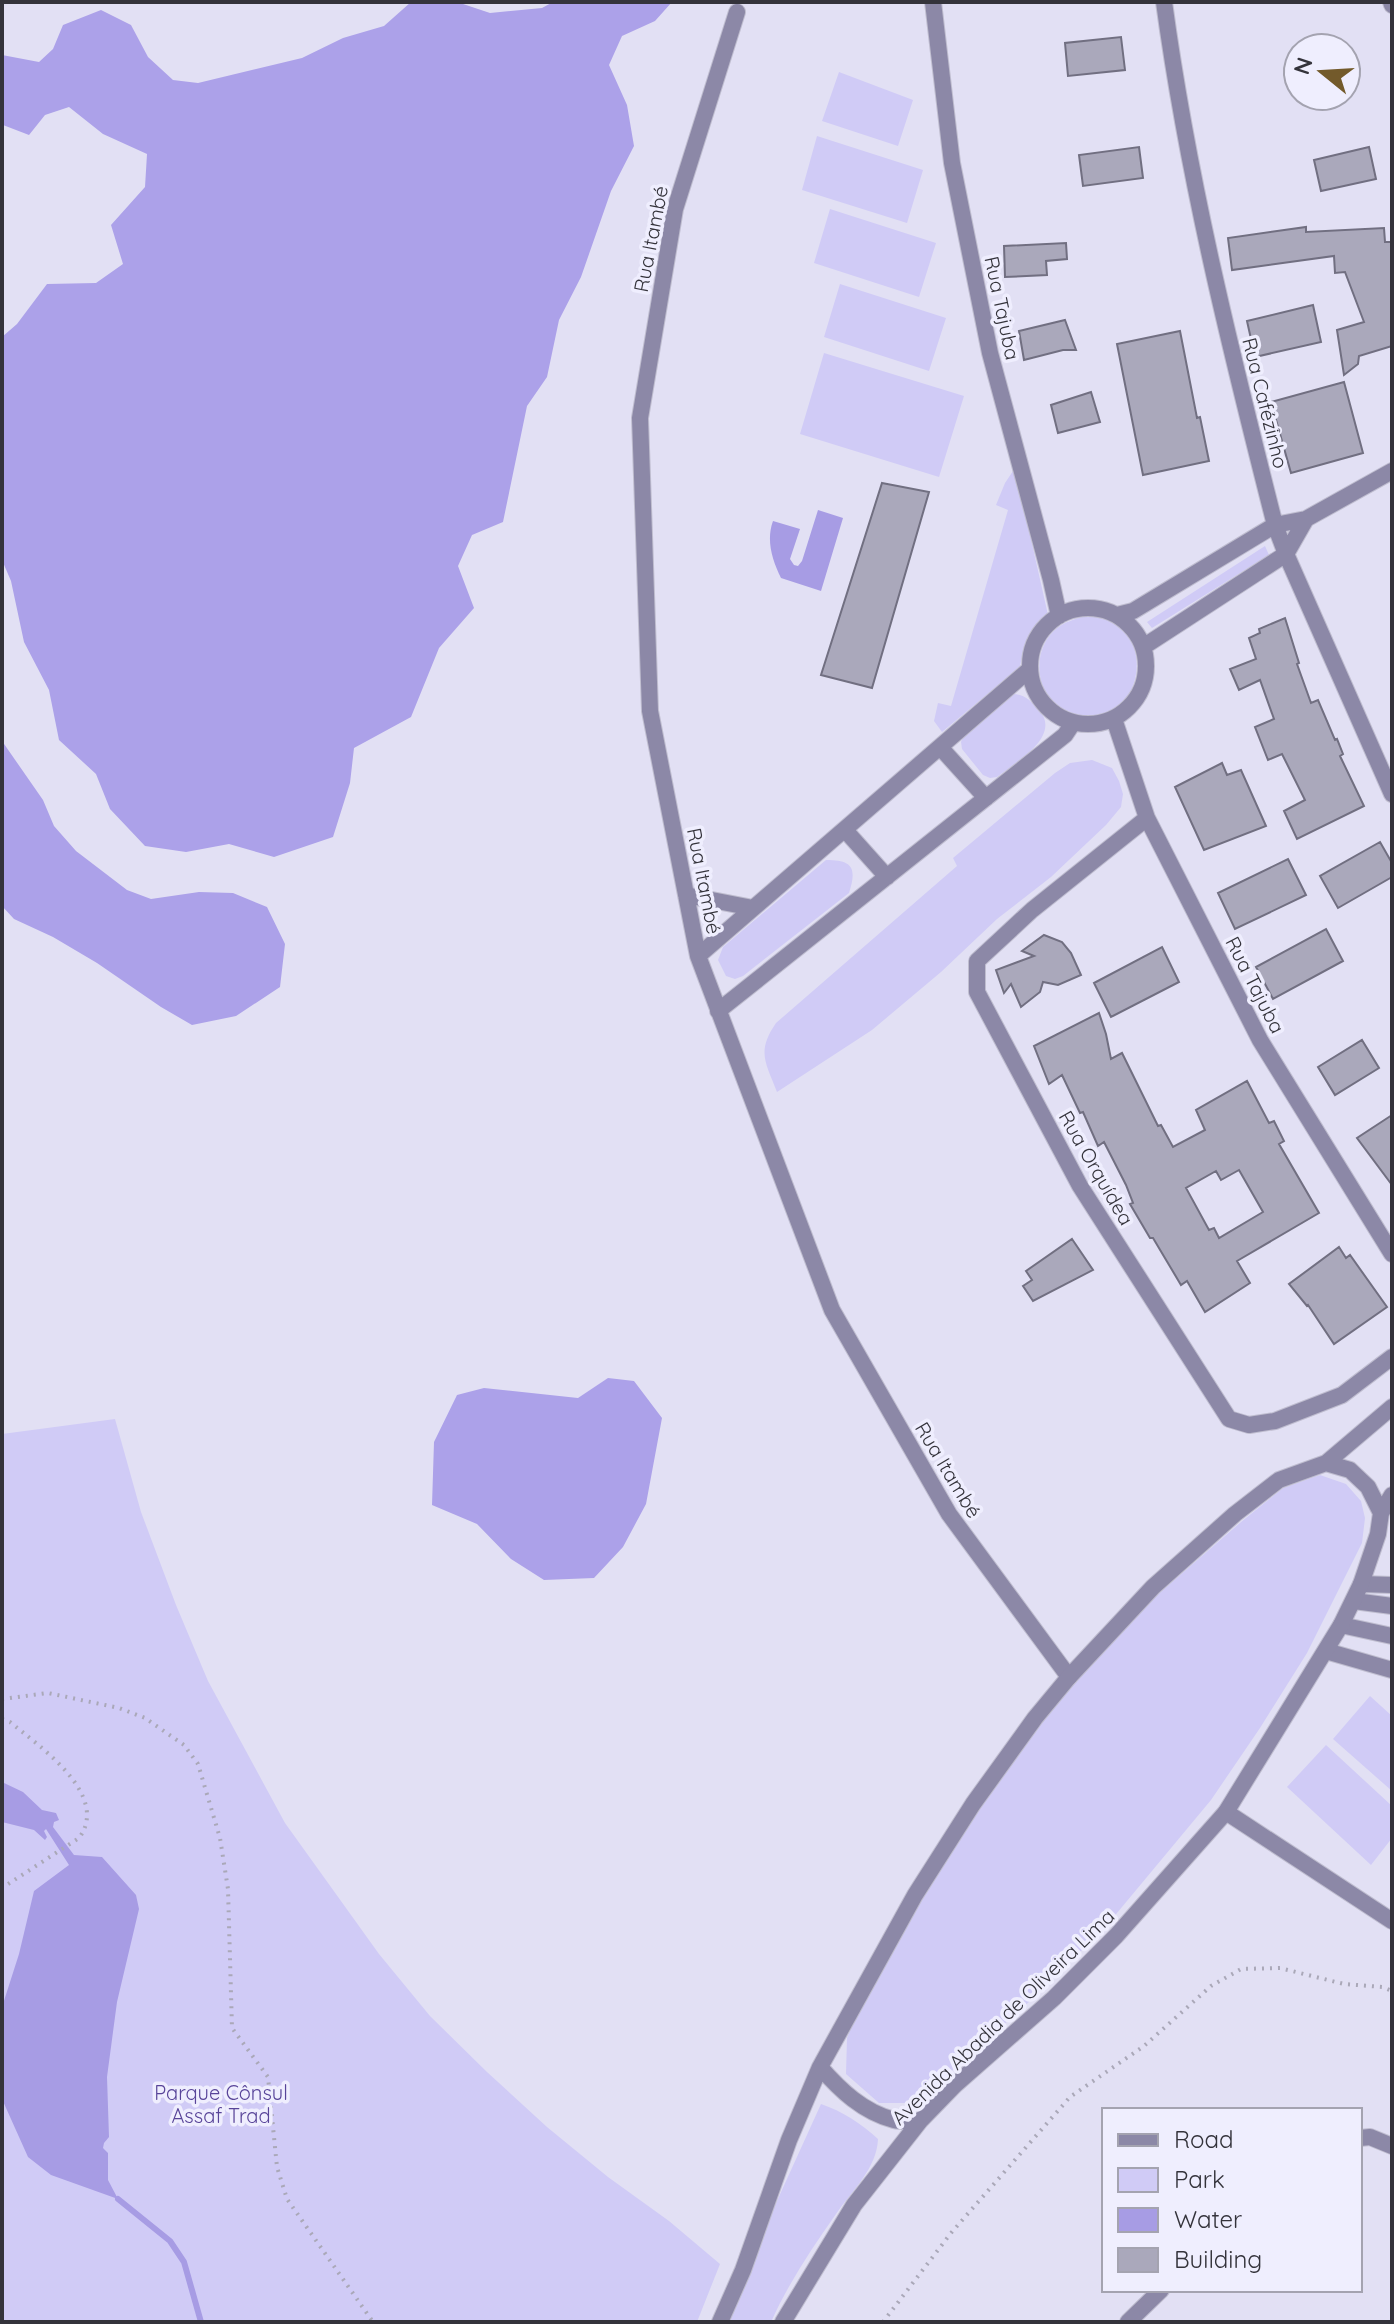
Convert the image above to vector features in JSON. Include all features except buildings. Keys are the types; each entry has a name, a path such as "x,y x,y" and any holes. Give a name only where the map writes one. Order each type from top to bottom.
{"street":[{"name":"Rua Tajuba","path":"933,2 952,163 990,353 1059,616"},
{"name":"Rua Cafézinho","path":"1164,2 1183,133 1225,327 1275,525 1392,794"},
{"name":"Rua Itambé","path":"737,12 675,209 640,418 650,711 698,956 832,1310 949,1514 1069,1677"},
{"path":"1117,615 1133,611 1275,525 1306,519 1392,471"},
{"path":"1143,647 1286,554 1306,519"},
{"path":"1078,609 1097,609 1117,615 1128,623 1143,647 1145,680 1138,696 1128,709 1114,719 1101,723 1073,723 1057,715 1043,703 1034,687 1030,669 1037,639 1046,626 1059,616 1078,609"},
{"path":"698,956 1030,669"},
{"name":"Rua Tajuba","path":"1114,719 1147,818 1260,1040 1392,1254"},
{"path":"718,1011 1065,735 1073,723"},
{"path":"940,747 986,798"},
{"name":"Rua Orquídea","path":"1147,818 1032,910 977,961 977,992 1080,1186 1229,1419 1249,1425 1275,1421 1342,1395 1392,1357"},
{"path":"845,830 887,877"},
{"path":"686,895 753,908"},
{"path":"720,2322 743,2270 789,2140 820,2067 915,1895 1035,1718 1153,1587 1235,1514 1279,1480 1326,1463 1392,1407"},
{"path":"1326,1463 1350,1470 1368,1487 1381,1513"},
{"name":"Avenida Abadia de Oliveira Lima","path":"783,2322 854,2205 920,2121 955,2085 1054,1998 1116,1936 1226,1812 1354,1601 1378,1534 1381,1513 1392,1495"},
{"path":"1361,1584 1392,1585"},
{"path":"1354,1601 1392,1606"},
{"path":"1341,1625 1392,1636"},
{"path":"1326,1651 1392,1670"},
{"path":"1226,1812 1392,1921"},
{"path":"820,2067 840,2089 865,2108 895,2120 920,2121"},
{"path":"1365,2138 1392,2146"},
{"path":"1128,2322 1159,2292"}],"path":[{"path":"2,1699 48,1693 119,1708 145,1718 184,1745 198,1764 220,1838 228,1889 232,2028 268,2077 277,2167 287,2199 373,2322"},
{"path":"2,1719 10,1722 61,1765 80,1790 88,1817 79,1838 2,1888"},
{"path":"883,2322 951,2233 1070,2097 1144,2046 1211,1986 1241,1969 1280,1968 1344,1984 1382,1987 1392,1991"}],"green space":[{"path":"839,72 913,100 898,146 822,121"},
{"path":"817,136 923,170 907,223 802,190"},
{"path":"830,209 936,243 919,297 814,263"},
{"path":"840,284 946,318 929,371 824,337"},
{"path":"824,353 964,396 939,477 800,434"},
{"path":"1015,468 1048,615 1029,638 1020,667 942,732 934,721 938,703 951,706 1008,510 996,505"},
{"path":"1265,546 1269,555 1152,628 1147,622"},
{"path":"1085,616 1110,620 1126,632 1135,650 1136,670 1132,689 1121,705 1104,715 1083,717 1062,711 1051,702 1039,669 1043,646 1049,636 1063,624"},
{"path":"1014,694 1025,697 1040,711 1045,730 1024,757 997,777 990,778 983,775 962,749 961,742 964,734"},
{"path":"1092,760 1112,768 1123,794 1121,807 1106,825 1051,877 997,919 941,972 872,1030 777,1092 765,1058 766,1042 776,1023 957,866 953,858 1055,773 1070,763"},
{"path":"826,860 851,867 853,877 849,893 743,976 735,979 726,976 718,960 723,947"},
{"name":"Parque Cônsul Assaf Trad","path":"115,1419 141,1512 176,1605 208,1681 285,1823 379,1954 430,2016 547,2127 720,2264 697,2322 2,2322 2,1434"},
{"path":"1320,1475 1346,1484 1361,1501 1365,1518 1362,1543 1307,1653 1211,1800 1107,1925 1039,1993 946,2076 909,2103 879,2103 846,2074 847,2038 869,1983 977,1805 1074,1681 1156,1596 1283,1488"},
{"path":"1370,1696 1392,1716 1392,1791 1333,1739"},
{"path":"1326,1745 1392,1806 1392,1838 1371,1865 1287,1787"},
{"path":"821,2104 851,2118 878,2139 873,2160 863,2179 801,2266 771,2322 722,2322"}],"shaded area":[{"path":"411,2 457,2 490,13 542,8 553,2 672,2 655,21 622,36 609,65 627,105 634,146 611,191 581,277 559,320 547,377 527,406 503,522 472,535 458,566 474,608 439,648 411,717 354,748 350,783 333,837 274,857 229,844 186,852 145,846 110,809 96,774 59,740 49,690 24,642 11,581 2,560 2,337 17,324 47,284 96,283 123,264 111,225 145,187 147,154 103,134 69,107 45,115 29,135 3,125 2,55 39,62 53,49 63,25 101,10 131,25 148,57 173,80 198,83 302,58 343,38 384,26"},
{"path":"2,741 43,800 54,826 76,851 127,890 151,899 199,892 233,893 267,907 285,944 280,987 236,1016 192,1025 97,963 14,919 2,906"},
{"path":"608,1378 634,1381 662,1418 646,1504 623,1547 594,1578 544,1580 511,1559 477,1524 432,1505 434,1442 457,1395 484,1388 578,1398"}],"water":[{"path":"818,510 843,518 821,591 781,578 770,543 773,521 800,529 790,559 798,566"},
{"path":"2,1782 23,1792 42,1810 56,1813 59,1820 54,1822 53,1827 74,1855 102,1857 136,1895 139,1909 117,2002 107,2077 109,2137 103,2148 108,2153 108,2180 118,2199 51,2175 28,2157 2,2099 2,2007 34,1891 69,1865 46,1829 45,1840 34,1830 2,1822"}],"waterway":[{"path":"118,2199 170,2241 184,2262 201,2322"}]}
